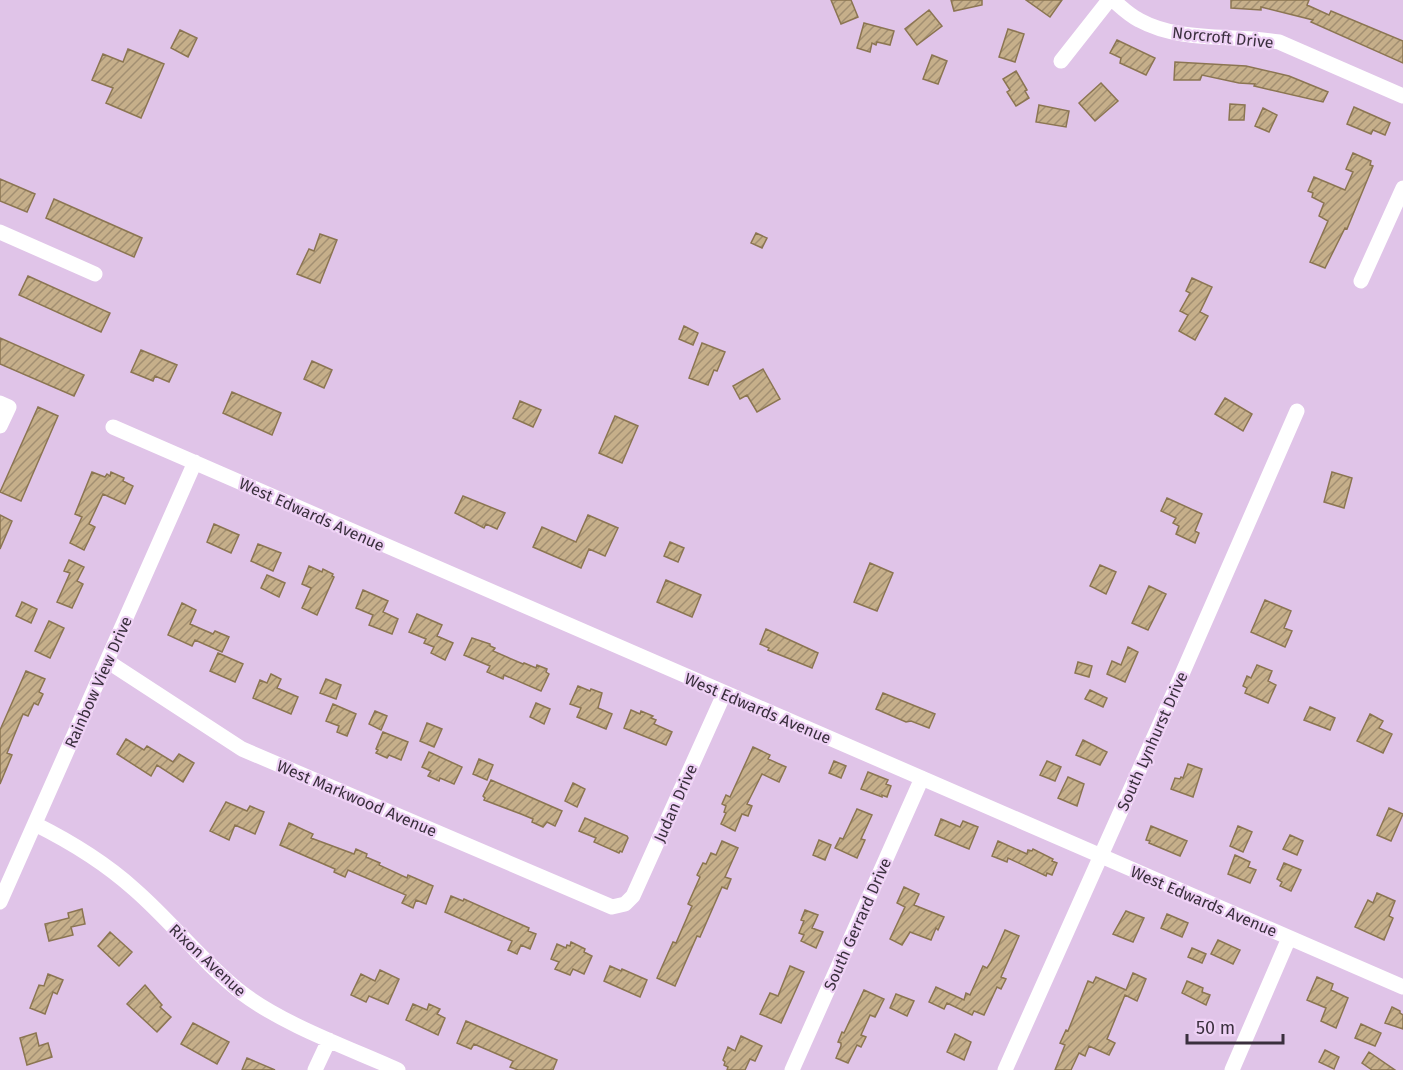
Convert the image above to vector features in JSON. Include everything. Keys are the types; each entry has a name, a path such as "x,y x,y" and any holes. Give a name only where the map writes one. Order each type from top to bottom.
{"street":[{"path":"1060,61 1111,0"},
{"name":"Norcroft Drive","path":"1111,0 1137,19 1159,29 1176,33 1279,42 1403,96"},
{"path":"1361,281 1402,193"},
{"path":"0,232 95,274"},
{"path":"0,403 9,407 0,426"},
{"name":"South Lynhurst Drive","path":"1005,1070 1297,411"},
{"name":"West Edwards Avenue","path":"113,426 724,694 1403,987"},
{"name":"Rainbow View Drive","path":"0,902 195,462"},
{"name":"West Markwood Avenue","path":"107,661 242,748 609,907 620,906"},
{"name":"Judan Drive","path":"620,906 626,904 633,896 724,694"},
{"name":"South Gerrard Drive","path":"792,1070 922,778"},
{"name":"Rixon Avenue","path":"35,824 81,848 132,887 215,971 244,994 276,1014 398,1070"},
{"path":"1232,1070 1288,938"},
{"path":"315,1070 329,1040"}],"building":[{"path":"831,0 851,0 858,17 841,24"},
{"path":"951,0 982,0 982,5 954,11"},
{"path":"1026,0 1062,0 1050,17"},
{"path":"1231,0 1309,0 1307,5 1329,15 1331,11 1403,41 1403,63 1311,22 1313,20 1261,7 1261,10 1231,8"},
{"path":"929,10 942,26 917,45 905,29"},
{"path":"864,23 894,31 890,45 872,43 870,52 857,48"},
{"path":"1008,29 1024,34 1015,62 999,57"},
{"path":"180,30 197,38 188,57 171,48"},
{"path":"1117,40 1155,58 1146,75 1120,63 1121,58 1110,53"},
{"path":"128,49 164,64 141,118 106,103 113,88 92,80 103,54 123,62"},
{"path":"932,55 947,61 938,84 923,79"},
{"path":"1175,62 1246,66 1289,76 1328,92 1323,102 1254,86 1255,84 1202,75 1200,80 1174,80"},
{"path":"1016,71 1029,98 1016,106 1007,92 1010,90 1003,79"},
{"path":"1101,83 1118,101 1095,121 1079,103"},
{"path":"1230,104 1245,105 1244,120 1229,120"},
{"path":"1039,105 1069,111 1066,127 1036,122"},
{"path":"1354,107 1390,123 1385,135 1373,130 1371,134 1347,124"},
{"path":"1263,108 1277,115 1269,132 1255,126"},
{"path":"1353,153 1371,161 1370,165 1373,166 1347,229 1345,228 1325,268 1310,262 1328,221 1319,216 1324,203 1312,197 1313,193 1308,191 1314,177 1345,190 1353,172 1346,169"},
{"path":"0,179 35,194 27,212 0,201"},
{"path":"54,199 142,238 134,257 46,218"},
{"path":"756,233 767,238 762,248 751,243"},
{"path":"320,234 337,240 320,283 297,274 309,249 314,251"},
{"path":"28,276 110,313 101,332 19,295"},
{"path":"1192,278 1212,287 1200,312 1208,316 1195,340 1179,331 1188,315 1180,311 1190,293 1186,291"},
{"path":"684,326 698,333 693,345 679,339"},
{"path":"0,338 84,375 74,396 0,364"},
{"path":"702,343 725,352 708,385 689,378"},
{"path":"141,350 177,365 169,382 155,376 153,381 131,372"},
{"path":"312,361 332,370 324,388 304,379"},
{"path":"763,369 780,399 757,412 747,395 740,399 733,386"},
{"path":"232,392 281,413 272,435 223,413"},
{"path":"1225,398 1252,414 1243,431 1215,414"},
{"path":"520,401 541,410 533,427 513,418"},
{"path":"38,407 58,416 21,501 0,492"},
{"path":"615,416 638,426 622,463 599,453"},
{"path":"92,472 105,477 107,474 110,476 111,472 124,478 123,481 133,486 125,504 103,494 89,524 95,527 84,550 70,543 82,517 75,514"},
{"path":"1332,472 1352,478 1344,508 1324,502"},
{"path":"463,496 505,513 497,529 486,524 484,528 455,513"},
{"path":"1167,498 1202,514 1195,531 1199,533 1195,543 1176,534 1179,526 1173,523 1176,518 1161,511"},
{"path":"0,515 12,521 0,549"},
{"path":"588,515 618,528 605,556 589,549 581,568 533,547 542,527 576,542"},
{"path":"214,524 239,535 231,553 207,542"},
{"path":"670,542 684,548 678,562 664,556"},
{"path":"258,544 281,553 273,571 251,561"},
{"path":"69,560 84,567 77,581 83,584 72,608 57,602 70,573 64,571"},
{"path":"870,563 893,573 877,611 854,602"},
{"path":"1100,565 1116,572 1106,594 1090,586"},
{"path":"309,566 322,572 323,569 333,574 334,577 317,615 302,608 311,588 302,584"},
{"path":"267,575 285,583 279,597 261,588"},
{"path":"666,580 701,595 692,617 657,602"},
{"path":"1149,586 1166,594 1148,630 1132,623"},
{"path":"363,590 388,601 383,612 398,619 392,634 369,625 373,615 356,608"},
{"path":"1265,600 1291,611 1284,628 1292,631 1285,647 1251,632"},
{"path":"22,602 37,609 31,623 16,616"},
{"path":"182,603 196,610 190,624 213,634 215,631 229,637 222,652 195,640 192,646 168,635"},
{"path":"417,614 442,625 437,636 453,643 445,660 431,653 434,647 424,643 426,639 409,632"},
{"path":"49,621 64,628 50,658 35,651"},
{"path":"766,629 818,653 812,668 768,650 769,648 760,644"},
{"path":"472,638 490,644 495,648 493,651 523,664 536,668 537,665 547,669 546,672 549,674 541,691 504,675 503,679 487,672 490,666 464,655"},
{"path":"1128,647 1138,652 1125,682 1107,674 1112,661 1121,665"},
{"path":"218,653 243,664 235,682 210,671"},
{"path":"1078,662 1092,666 1089,677 1075,673"},
{"path":"1257,665 1272,671 1268,681 1276,685 1268,703 1245,693 1247,688 1243,686 1247,676 1251,678"},
{"path":"26,671 45,679 39,692 43,694 38,705 34,703 28,716 23,714 7,753 12,755 0,784 0,730"},
{"path":"271,674 281,679 277,688 298,697 291,714 253,698 260,680 267,683"},
{"path":"326,679 341,685 336,699 320,693"},
{"path":"578,686 602,693 598,708 612,714 606,729 577,717 581,708 570,704"},
{"path":"1090,690 1107,698 1103,707 1085,699"},
{"path":"883,693 935,714 929,728 911,721 906,722 876,709"},
{"path":"536,703 550,709 544,724 530,717"},
{"path":"333,704 356,714 347,736 337,732 339,726 326,721"},
{"path":"1310,707 1335,718 1330,730 1304,720"},
{"path":"631,710 653,716 651,718 656,720 654,724 672,732 666,745 624,728"},
{"path":"375,711 387,716 381,730 369,724"},
{"path":"1370,714 1383,721 1379,728 1392,734 1383,753 1357,741"},
{"path":"427,723 442,729 434,747 420,741"},
{"path":"383,732 408,742 401,760 389,755 387,758 376,753"},
{"path":"126,739 144,750 147,746 173,762 179,754 194,763 183,782 157,765 151,776 117,754"},
{"path":"1083,740 1107,752 1100,765 1076,755"},
{"path":"753,747 770,755 768,759 786,767 779,782 762,774 747,804 752,806 748,816 742,814 735,831 721,824 726,813 724,812 726,806 722,804 726,795 730,797"},
{"path":"429,752 462,767 454,784 428,776 431,771 422,767"},
{"path":"479,759 493,765 487,780 473,774"},
{"path":"834,761 846,766 841,778 829,773"},
{"path":"1047,761 1061,767 1055,781 1040,775"},
{"path":"1188,764 1202,769 1193,797 1171,789 1175,778 1183,778"},
{"path":"868,772 888,780 886,784 891,786 887,797 861,789"},
{"path":"1068,777 1084,784 1077,806 1058,798"},
{"path":"491,780 562,811 555,826 547,822 543,827 532,822 533,819 484,800 483,796"},
{"path":"573,783 585,789 577,807 565,801"},
{"path":"226,802 247,811 250,806 264,812 255,834 235,825 229,840 210,831"},
{"path":"1389,808 1403,814 1391,841 1377,835"},
{"path":"857,809 872,815 861,839 865,840 857,858 835,848 840,838 843,839"},
{"path":"585,818 627,836 622,852 619,853 594,842 596,838 579,831"},
{"path":"941,819 960,827 963,821 978,827 969,849 935,835"},
{"path":"289,823 313,834 311,838 354,854 356,849 367,854 366,857 380,863 379,865 407,878 408,875 433,886 426,904 416,900 413,908 402,903 406,895 348,870 345,877 334,872 335,869 280,845"},
{"path":"1151,826 1187,841 1180,856 1146,840"},
{"path":"1238,826 1252,832 1243,852 1230,846"},
{"path":"1290,835 1303,841 1297,855 1283,849"},
{"path":"819,840 831,845 825,860 813,855"},
{"path":"722,841 738,848 725,877 731,879 727,889 722,887 675,986 657,978 692,906 688,904 700,877 697,875 711,853 716,855"},
{"path":"998,841 1027,854 1028,850 1033,849 1053,859 1052,861 1057,863 1052,875 1047,873 1046,876 1008,858 1007,862 992,856"},
{"path":"1235,855 1250,862 1248,867 1256,870 1250,883 1228,874"},
{"path":"1284,863 1301,870 1291,891 1280,886 1282,882 1277,879"},
{"path":"904,887 919,894 914,905 944,917 931,940 910,932 902,945 890,939 905,907 897,903"},
{"path":"1377,893 1395,901 1389,916 1393,918 1384,940 1355,927 1368,900 1373,903"},
{"path":"451,896 463,901 464,899 529,928 528,931 536,934 530,949 521,945 517,954 508,950 512,941 445,912"},
{"path":"82,909 85,924 71,927 73,935 49,941 45,924 69,918 68,913"},
{"path":"805,910 818,915 812,928 823,932 816,948 801,941 804,935 799,933 804,921 801,920"},
{"path":"1126,911 1144,918 1133,942 1113,934"},
{"path":"1167,914 1188,923 1182,937 1161,928"},
{"path":"1005,930 1019,936 1001,977 1006,979 1001,989 997,987 984,1015 974,1011 972,1015 947,1003 944,1009 929,1002 936,987 964,1000 966,993 970,995 983,966 987,968 991,962"},
{"path":"110,932 132,952 119,966 98,946"},
{"path":"1218,940 1240,950 1233,964 1211,954"},
{"path":"571,942 585,949 584,952 592,956 584,974 573,969 570,975 555,969 559,962 551,959 557,944 566,948"},
{"path":"1192,948 1206,954 1202,963 1188,957"},
{"path":"610,966 647,980 640,997 604,981"},
{"path":"790,966 804,972 781,1023 760,1014 770,993 778,996"},
{"path":"380,970 399,979 388,1004 369,996 366,1002 351,995 361,974 375,981"},
{"path":"1133,973 1146,979 1137,1001 1125,995 1107,1039 1115,1043 1109,1055 1089,1046 1085,1056 1079,1053 1071,1070 1055,1070 1065,1045 1060,1043 1066,1030 1068,1031 1088,981 1093,983 1096,977 1126,990"},
{"path":"48,974 63,980 57,994 53,992 45,1014 30,1008 39,985 44,986"},
{"path":"1317,977 1333,984 1331,990 1348,998 1336,1028 1321,1021 1326,1008 1307,1000"},
{"path":"1187,981 1203,988 1202,992 1210,995 1206,1005 1182,993"},
{"path":"145,985 162,1005 160,1007 171,1017 157,1032 127,1004"},
{"path":"864,990 884,999 875,1017 870,1015 861,1035 866,1037 861,1047 857,1045 848,1063 836,1058 841,1046 838,1042"},
{"path":"896,994 914,1001 907,1016 890,1008"},
{"path":"413,1004 427,1010 429,1004 440,1009 437,1014 445,1018 438,1035 406,1020"},
{"path":"1392,1007 1403,1015 1403,1029 1385,1023"},
{"path":"466,1021 557,1060 553,1070 518,1070 510,1067 513,1061 474,1044 471,1049 457,1043"},
{"path":"193,1023 229,1042 217,1064 181,1044"},
{"path":"1361,1024 1381,1033 1375,1046 1355,1038"},
{"path":"36,1033 39,1046 48,1043 52,1057 27,1065 20,1038"},
{"path":"955,1034 971,1042 964,1060 947,1052"},
{"path":"741,1036 762,1046 755,1061 750,1059 745,1070 727,1070 728,1067 724,1065 723,1060 728,1047 735,1051"},
{"path":"1325,1050 1339,1057 1334,1069 1319,1062"},
{"path":"1369,1052 1395,1070 1372,1070 1362,1063"},
{"path":"247,1058 275,1070 242,1070"}]}
